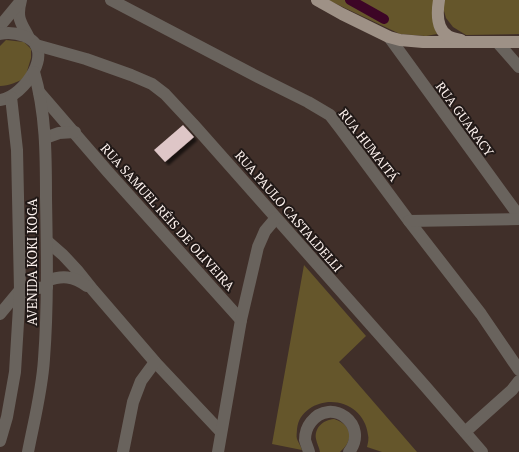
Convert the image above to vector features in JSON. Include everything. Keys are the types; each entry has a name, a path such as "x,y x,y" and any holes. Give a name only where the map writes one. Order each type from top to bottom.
{"main road":[{"path":"317,0 389,37 400,40 423,42 519,42"},
{"path":"439,0 439,24 443,32 449,37 472,42"}],"street":[{"path":"0,26 21,0"},
{"path":"6,98 23,87 34,72 39,55 33,41 19,17 21,0"},
{"name":"RUA HUMAITÁ","path":"111,0 308,102 330,115 481,314 519,370"},
{"name":"RUA PAULO CASTALDELLI","path":"0,34 18,34 33,41 124,72 152,84 165,94 482,452"},
{"name":"RUA GUARACY","path":"389,37 519,216"},
{"path":"498,43 519,66"},
{"name":"AVENIDA KOKI KOGA","path":"28,452 39,398 44,360 47,284 45,138 39,92 34,72"},
{"name":"RUA SAMUEL RÉIS DE OLIVEIRA","path":"39,92 108,172 241,320"},
{"name":"AVENIDA KOKI KOGA","path":"0,441 8,418 15,372 20,290 17,150 6,98"},
{"path":"45,138 59,133 75,132"},
{"path":"218,452 241,320 258,247 265,231 276,218"},
{"path":"409,220 519,220"},
{"path":"47,241 77,270 92,290 155,362 221,432"},
{"path":"0,314 20,290 47,284 56,278 65,277 75,279 92,290"},
{"path":"123,452 133,402 141,381 155,362"},
{"path":"465,432 517,389"},
{"path":"309,452 305,439 308,426 314,418 323,413 331,412 341,414 348,419 353,427 355,438 352,449 349,452"}],"shaded area":[{"path":"328,0 436,0 434,10 437,34 426,36 400,34"},
{"path":"445,0 519,0 519,34 466,35 453,27 446,18 442,4"},
{"path":"6,40 24,42 31,49 31,58 25,78 10,85 0,86 0,46"},
{"path":"304,265 366,336 339,362 417,452 382,452 367,447 368,436 366,425 361,416 346,405 328,402 318,404 309,409 299,420 297,439 302,450 272,444"},
{"path":"334,419 345,425 349,432 349,440 340,452 320,452 316,439 316,431 320,425 326,421"}],"building":[{"path":"183,125 194,137 165,162 154,150"}],"waterway":[{"path":"350,0 384,19"}]}
